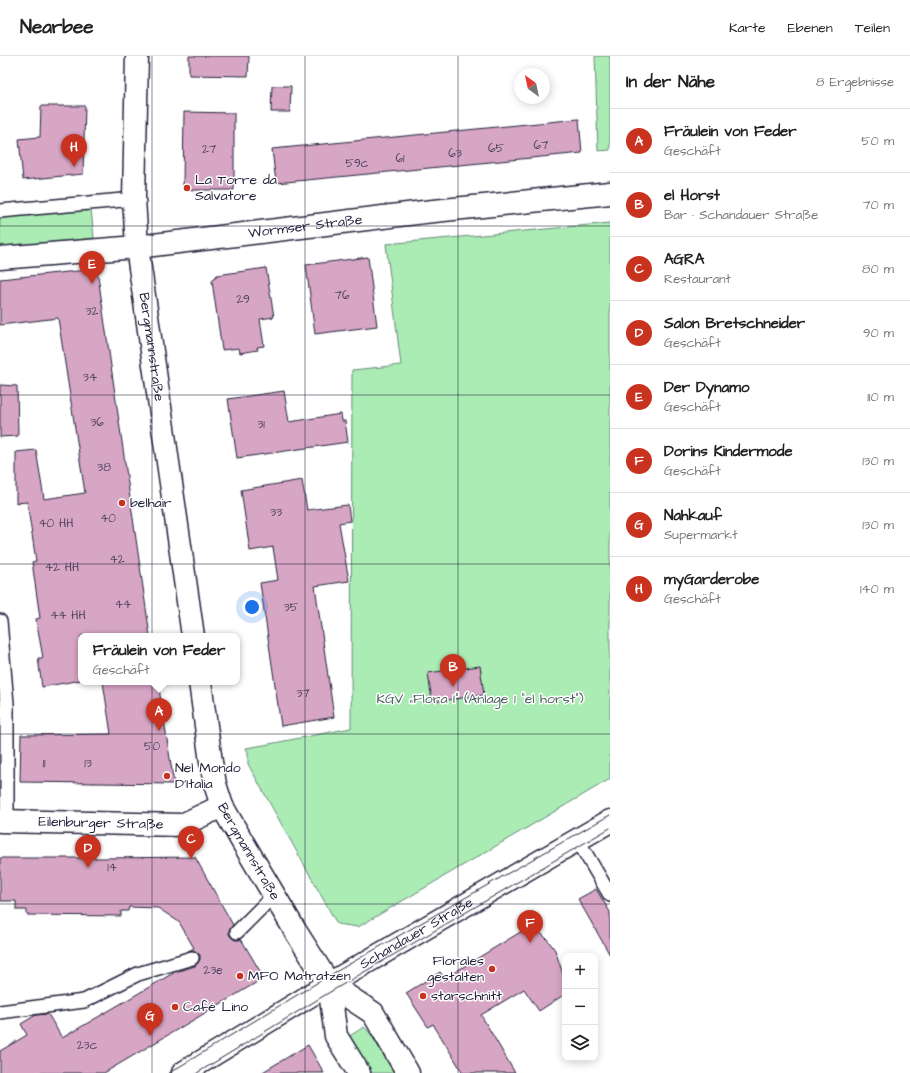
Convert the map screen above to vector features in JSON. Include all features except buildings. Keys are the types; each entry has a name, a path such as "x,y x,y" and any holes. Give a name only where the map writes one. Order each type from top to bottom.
{"street":[{"name":"Bergmannstraße","path":"137,56 134,199 137,247 193,633"},
{"name":"Wormser Straße","path":"0,258 137,247 424,212 610,193"},
{"name":"Bergmannstraße","path":"200,685 211,762 215,784 222,806 296,932 329,984 373,1013 408,1073"},
{"name":"Eilenburger Straße","path":"3,821 182,825 222,806"},
{"name":"Schandauer Straße","path":"183,1073 329,984 610,821"},
{"name":"Bergmannstraße","path":"329,984 336,1036 359,1073"}],"lane":[{"path":"0,210 134,199"},
{"path":"0,621 7,704 3,821"},
{"path":"577,839 610,895"},
{"path":"237,932 274,894"},
{"path":"0,1012 84,1001 138,974 192,958"}],"green space":[{"path":"595,56 610,56 610,150 598,151"},
{"path":"91,209 94,238 0,247 0,218"},
{"name":"KGV „Flora I“ (Anlage 1 \"el horst\")","path":"610,223 610,779 358,927 337,924 248,764 248,752 246,748 351,728 352,370 401,365 386,244"},
{"path":"364,1027 370,1033 394,1073 368,1073 348,1037"}],"tram line":[{"path":"169,1073 325,978 610,815"},
{"path":"197,1073 330,992 610,828"}],"place":[{"name":"myGarderobe","path":"74,167"},
{"name":"La Torre da Salvatore","path":"187,188"},
{"name":"Der Dynamo","path":"92,284"},
{"name":"belhair","path":"122,503"},
{"name":"el Horst","path":"453,687"},
{"name":"Fräulein von Feder","path":"159,731"},
{"name":"Nel Mondo D’Italia","path":"167,776"},
{"name":"AGRA","path":"191,859"},
{"name":"Salon Bretschneider","path":"88,868"},
{"name":"Dorins Kindermode","path":"530,943"},
{"name":"Florales gestalten","path":"492,969"},
{"name":"MFO Matratzen","path":"240,976"},
{"name":"starschnitt","path":"423,996"},
{"name":"Café Lino","path":"175,1007"},
{"name":"Nahkauf","path":"150,1036"}]}
